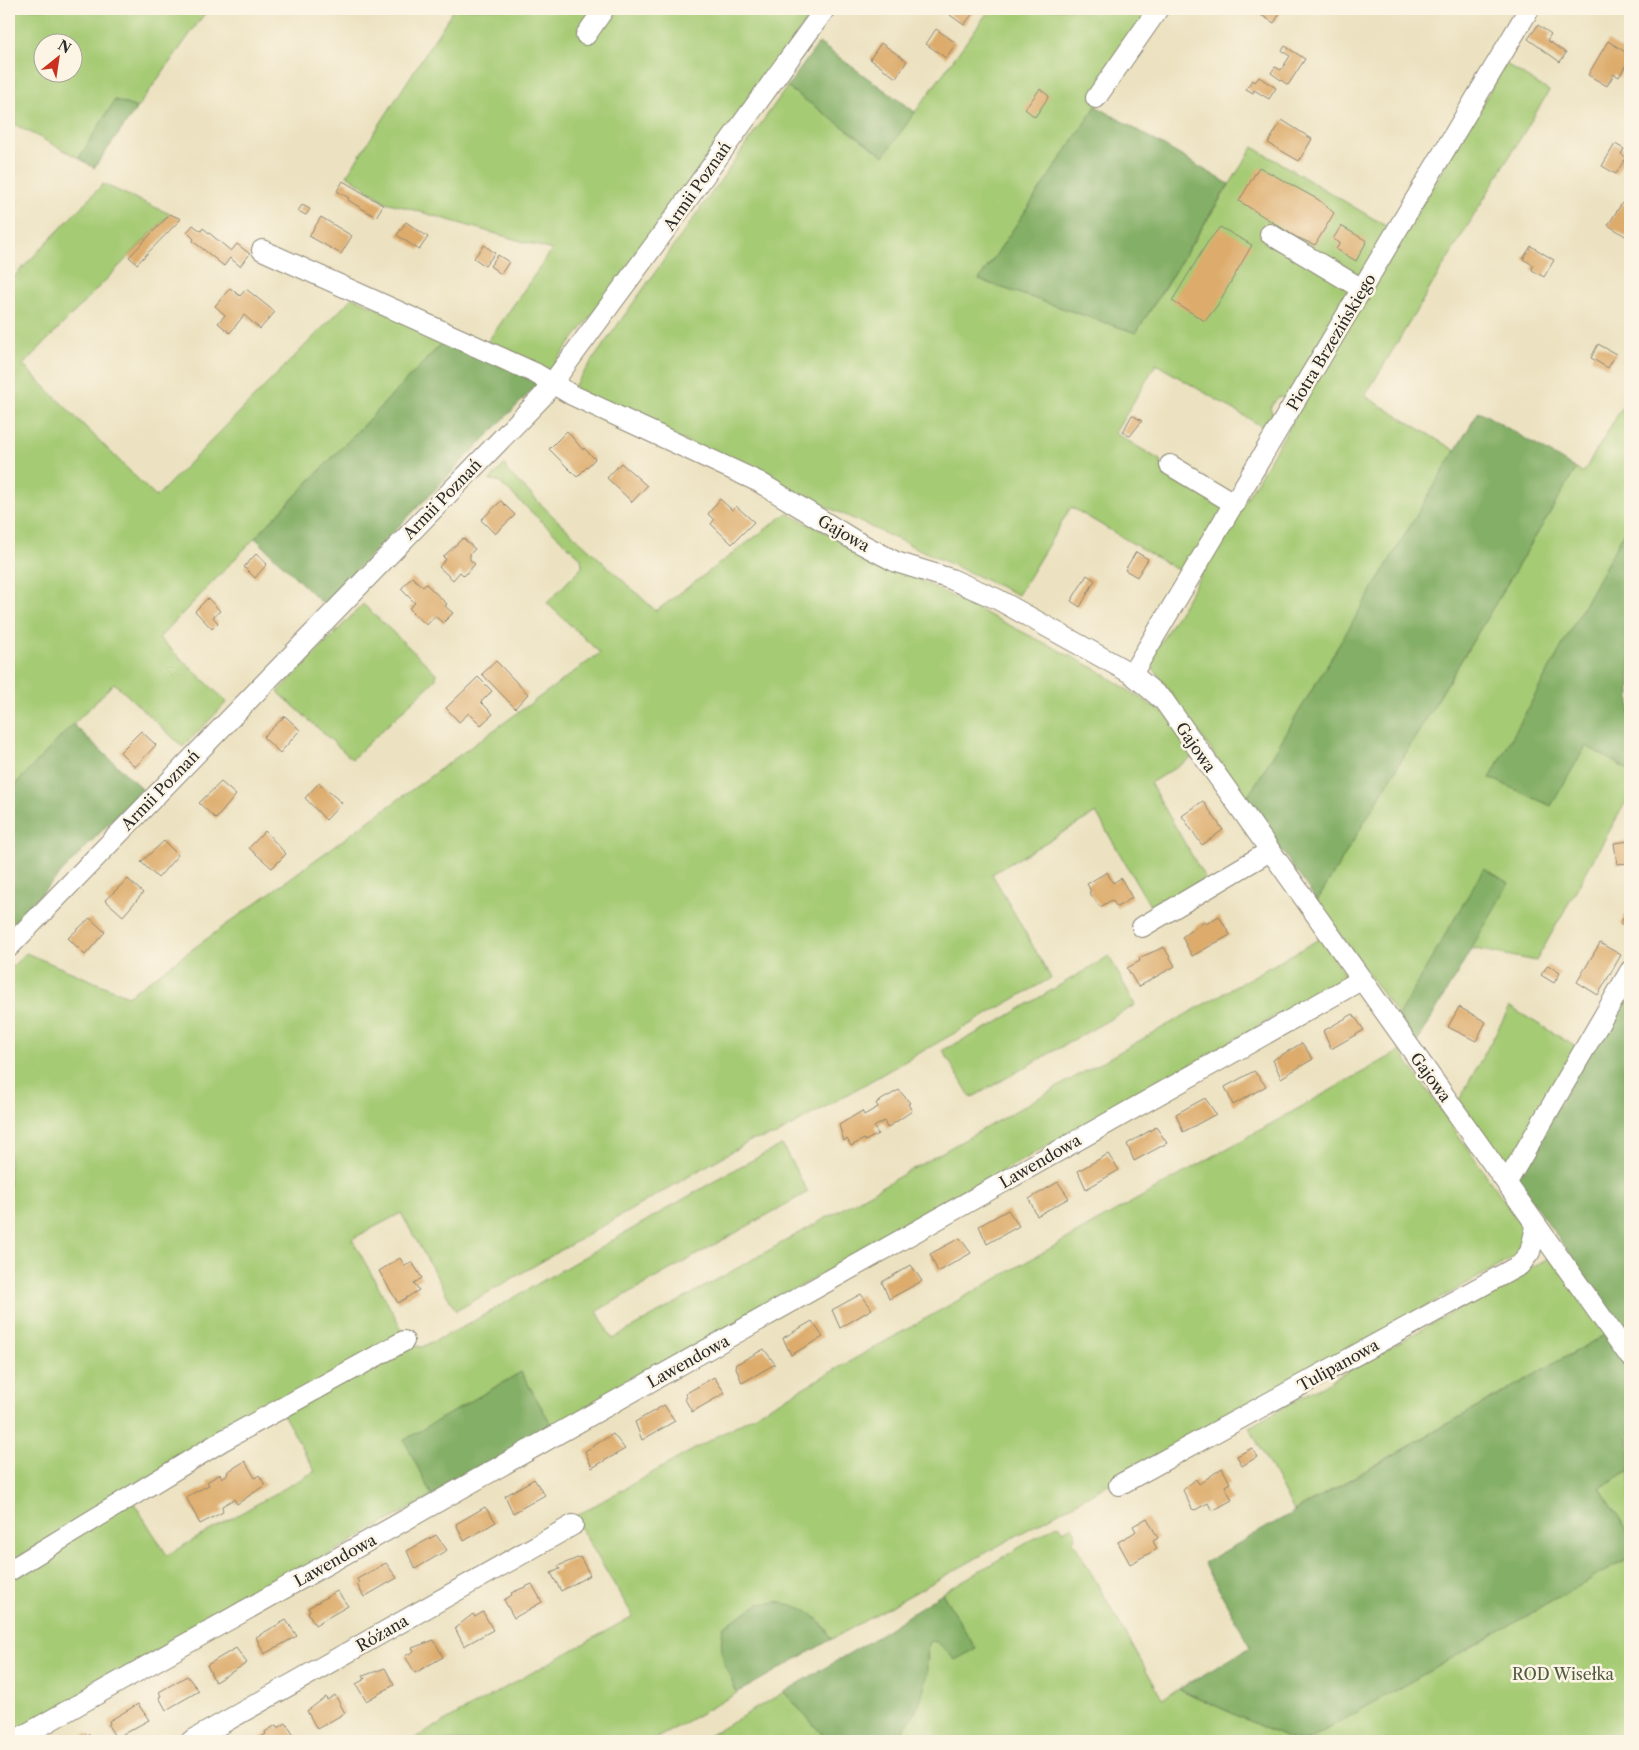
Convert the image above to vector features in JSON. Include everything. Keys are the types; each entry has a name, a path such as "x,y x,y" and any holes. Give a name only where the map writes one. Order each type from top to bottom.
{"street":[{"path":"586,34 604,9"},
{"name":"Armii Poznań","path":"9,947 552,384 825,9"},
{"path":"1096,98 1158,9"},
{"name":"Piotra Brzezińskiego","path":"1132,674 1529,9"},
{"path":"1270,234 1362,289"},
{"name":"Gajowa","path":"262,250 535,373 572,395 759,482 854,540 896,562 951,579 997,599 1132,674 1164,702 1630,1357"},
{"path":"1170,465 1234,504"},
{"path":"1142,927 1270,851"},
{"path":"1506,1182 1630,971"},
{"name":"Lawendowa","path":"14,1741 1361,980"},
{"name":"Tulipanowa","path":"1119,1485 1520,1264 1530,1252 1536,1227"},
{"path":"9,1571 222,1441 404,1340"},
{"name":"Różana","path":"191,1741 573,1525"}],"green space":[{"path":"9,9 208,9 137,108 115,100 79,158 12,123 9,127"},
{"path":"454,9 815,9 625,272 548,372 486,344 552,250 386,202 347,175"},
{"path":"990,9 1162,9 979,280 1136,333 1253,147 1391,229 1291,398 1278,397 1270,408 1275,419 1268,430 1156,364 1115,433 1160,460 1165,477 1174,475 1227,506 1186,575 1071,507 1018,595 572,389 787,87 884,155"},
{"path":"819,43 915,112 884,156 787,87"},
{"path":"1506,64 1549,91 1365,396 1456,451 1246,800 1149,662"},
{"path":"115,100 137,108 94,168 79,158"},
{"path":"1096,106 1229,184 1136,333 979,280"},
{"path":"103,184 170,214 23,365 156,497 353,297 445,340 159,638 227,702 183,747 114,683 9,791 9,282"},
{"path":"445,340 539,383 323,604 255,538"},
{"path":"1630,394 1630,521 1491,778 1551,805 1586,745 1630,771 1630,798 1628,798 1536,961 1471,948 1509,883 1398,1016 1317,901 1576,469 1583,473"},
{"path":"1479,411 1576,469 1317,901 1246,800"},
{"path":"505,464 507,471 555,518 656,611 787,513 1096,669 1168,716 1195,756 1150,783 1205,878 1153,911 1096,813 992,874 1051,978 776,1135 750,1141 456,1311 401,1213 352,1239 404,1333 9,1562 9,970 26,953 128,996 600,653 547,603 582,567 581,558 498,481 490,480"},
{"path":"1630,521 1630,771 1586,746 1551,806 1490,778"},
{"path":"363,604 436,673 436,679 352,759 278,692"},
{"path":"73,724 142,789 9,927 9,791"},
{"path":"1484,868 1509,883 1417,1043 1398,1016"},
{"path":"1321,938 1346,976 553,1427 521,1372 405,1440 432,1496 9,1735 9,1574 132,1500 167,1555 315,1471 283,1414 405,1344 422,1347 465,1326 737,1168 782,1145 808,1192 597,1311 612,1339"},
{"path":"1109,956 1135,1005 971,1098 943,1050 993,1025"},
{"path":"1630,983 1630,1340 1516,1178"},
{"path":"1510,1007 1578,1048 1513,1161 1505,1161 1459,1100"},
{"path":"1400,1051 1526,1232 1523,1249 1518,1255 832,1639 819,1619 777,1602 759,1604 723,1627 724,1664 737,1693 652,1741 410,1741 633,1616 574,1517"},
{"path":"1550,1257 1606,1334 1294,1511 1249,1427"},
{"path":"1606,1334 1630,1368 1630,1470 1600,1488 1630,1535 1630,1557 1306,1741 1293,1741 1179,1689 1251,1647 1204,1563"},
{"path":"521,1372 553,1427 432,1496 404,1440"},
{"path":"1630,1470 1630,1535 1600,1488"},
{"path":"1059,1524 1063,1531 1072,1526 1076,1533 1073,1541 1162,1698 1179,1689 1293,1741 890,1741 898,1737 928,1659 927,1648 931,1641 937,1642 950,1655 976,1649 942,1593"},
{"name":"ROD Wisełka","path":"1630,1557 1630,1741 1306,1741"},
{"path":"942,1593 976,1649 955,1660 937,1642 930,1641 927,1650 926,1679 922,1696 909,1723 890,1741 828,1741 784,1692 870,1641"},
{"path":"777,1602 796,1606 810,1613 832,1639 737,1693 722,1654 723,1627 759,1604"},
{"path":"784,1692 828,1741 700,1741"}],"building":[{"path":"955,9 976,9 964,25 950,15"},
{"path":"1246,9 1282,10 1274,23 1253,10 1251,12"},
{"path":"1538,25 1551,34 1547,40 1566,53 1560,62 1528,39"},
{"path":"936,29 956,43 946,58 926,44"},
{"path":"1608,41 1630,55 1630,57 1619,77 1614,74 1607,86 1588,75"},
{"path":"881,43 907,61 896,78 870,59"},
{"path":"1285,46 1305,59 1288,85 1271,73 1275,67 1281,70 1290,56 1282,51"},
{"path":"1259,77 1276,88 1269,99 1254,90 1253,93 1246,89 1252,80 1255,82"},
{"path":"1040,89 1049,96 1035,117 1025,109"},
{"path":"1282,120 1312,139 1299,161 1268,143"},
{"path":"1615,144 1624,149 1621,154 1626,157 1616,174 1602,166"},
{"path":"1259,167 1319,200 1334,213 1315,245 1296,237 1239,201"},
{"path":"343,181 383,205 376,217 337,191"},
{"path":"1622,203 1630,208 1630,239 1608,225"},
{"path":"302,205 310,209 306,215 298,211"},
{"path":"170,214 181,219 137,264 129,257"},
{"path":"321,217 352,236 341,254 309,236"},
{"path":"406,222 428,237 419,250 397,235"},
{"path":"193,225 201,231 203,228 231,251 237,244 250,254 240,266 230,258 224,266 193,241 194,239 187,232"},
{"path":"1341,226 1367,241 1356,261 1336,249 1340,243 1333,239"},
{"path":"1220,227 1252,245 1217,306 1205,321 1172,301 1207,243"},
{"path":"484,245 495,253 485,266 474,258"},
{"path":"1531,246 1554,260 1544,277 1532,270 1533,265 1523,259"},
{"path":"498,255 509,262 501,274 490,266"},
{"path":"230,288 240,296 246,289 275,312 260,329 244,315 230,333 218,323 225,315 215,306"},
{"path":"1598,344 1616,354 1608,368 1591,358"},
{"path":"1132,415 1142,421 1130,436 1123,432"},
{"path":"567,431 583,450 584,448 595,459 577,477 549,449"},
{"path":"621,463 647,486 632,502 607,478"},
{"path":"720,499 732,510 736,506 754,522 732,544 711,524 714,520 708,514"},
{"path":"501,501 515,515 495,534 481,520"},
{"path":"463,538 475,549 470,554 470,560 475,564 464,576 460,572 453,580 439,567 446,559 443,557"},
{"path":"1136,552 1148,559 1137,577 1125,570"},
{"path":"256,554 267,564 255,578 244,567"},
{"path":"1087,575 1095,580 1080,607 1071,601"},
{"path":"412,577 423,587 426,584 447,604 445,606 453,613 443,623 435,616 427,625 412,613 409,608 415,603 401,589"},
{"path":"208,598 220,611 213,617 218,623 212,629 195,611"},
{"path":"496,661 528,694 515,708 482,674"},
{"path":"478,677 492,691 481,702 493,714 481,725 469,713 459,722 446,708"},
{"path":"285,716 300,730 280,753 263,737"},
{"path":"141,731 156,745 135,767 120,752"},
{"path":"221,782 236,795 216,819 199,803"},
{"path":"319,783 342,803 326,820 305,798"},
{"path":"1203,801 1223,830 1202,845 1182,816"},
{"path":"265,831 286,854 272,868 249,848"},
{"path":"164,841 178,855 158,878 141,862"},
{"path":"1630,841 1630,863 1617,864 1614,843"},
{"path":"1107,872 1113,883 1121,878 1132,898 1117,907 1112,900 1100,907 1089,892 1091,891 1087,884"},
{"path":"128,879 143,893 123,916 105,900"},
{"path":"1626,914 1630,916 1630,930 1620,924"},
{"path":"1219,916 1230,935 1192,956 1182,937 1204,921 1206,924"},
{"path":"90,918 105,932 85,955 68,938"},
{"path":"1600,943 1621,955 1598,995 1577,982"},
{"path":"1164,947 1175,966 1138,987 1127,968 1140,961 1139,958"},
{"path":"1548,965 1560,973 1554,983 1541,975"},
{"path":"1459,1007 1486,1022 1476,1041 1448,1027"},
{"path":"1353,1014 1364,1030 1331,1049 1323,1031"},
{"path":"1302,1043 1313,1059 1281,1078 1273,1060"},
{"path":"1254,1071 1266,1086 1233,1105 1225,1087"},
{"path":"899,1090 910,1103 908,1104 912,1111 887,1128 884,1121 874,1127 878,1134 865,1141 864,1139 851,1146 847,1139 844,1141 839,1125 862,1111 864,1115 878,1107 876,1103"},
{"path":"1205,1098 1216,1114 1183,1132 1176,1114"},
{"path":"1156,1127 1167,1143 1134,1161 1127,1144"},
{"path":"1108,1154 1119,1170 1086,1189 1078,1171"},
{"path":"1058,1182 1069,1198 1037,1216 1029,1199"},
{"path":"1008,1210 1019,1226 987,1244 979,1226"},
{"path":"960,1238 971,1253 938,1272 930,1254"},
{"path":"400,1258 405,1266 412,1262 422,1278 414,1283 419,1290 398,1303 379,1271"},
{"path":"911,1265 922,1281 889,1299 882,1282"},
{"path":"861,1294 872,1309 840,1328 832,1310"},
{"path":"812,1321 823,1337 791,1355 783,1338"},
{"path":"764,1349 775,1364 742,1383 735,1365"},
{"path":"714,1377 725,1393 692,1412 685,1399 687,1397 685,1394"},
{"path":"664,1405 675,1421 642,1440 635,1422"},
{"path":"613,1434 625,1449 592,1468 585,1451"},
{"path":"1252,1448 1257,1457 1242,1466 1237,1456"},
{"path":"245,1461 255,1478 259,1475 265,1485 237,1504 234,1499 222,1506 223,1512 200,1524 186,1497 209,1485 207,1482 220,1474 222,1478 228,1474 227,1472"},
{"path":"1222,1468 1230,1483 1225,1486 1232,1500 1212,1511 1208,1503 1195,1510 1192,1509 1183,1490 1196,1479 1199,1484"},
{"path":"534,1479 545,1495 513,1513 505,1496"},
{"path":"485,1507 496,1522 464,1541 456,1524"},
{"path":"1147,1518 1158,1538 1153,1541 1157,1549 1130,1564 1118,1542 1136,1531 1133,1526"},
{"path":"436,1535 447,1550 415,1569 407,1551"},
{"path":"580,1557 590,1575 561,1591 551,1573 560,1569 558,1566"},
{"path":"386,1563 397,1578 364,1597 357,1584 359,1583 357,1579"},
{"path":"532,1584 542,1602 514,1618 504,1600 512,1595 511,1593"},
{"path":"337,1591 348,1606 315,1625 308,1612 310,1611 308,1608"},
{"path":"483,1612 493,1630 464,1646 455,1628 473,1614 475,1617"},
{"path":"286,1620 297,1636 264,1654 256,1637"},
{"path":"434,1640 443,1657 415,1673 405,1656 414,1651 412,1648"},
{"path":"236,1648 247,1663 215,1682 207,1665"},
{"path":"385,1668 394,1685 366,1701 356,1684 365,1679 363,1676"},
{"path":"187,1676 199,1691 166,1710 159,1697 161,1696 159,1692"},
{"path":"335,1695 345,1713 317,1729 307,1711 326,1697 327,1700"},
{"path":"138,1704 149,1720 116,1738 108,1725 110,1724 109,1721"},
{"path":"286,1723 297,1741 259,1741 258,1739 266,1734 265,1732 276,1725 278,1728"},
{"path":"87,1733 95,1741 72,1741"}]}
